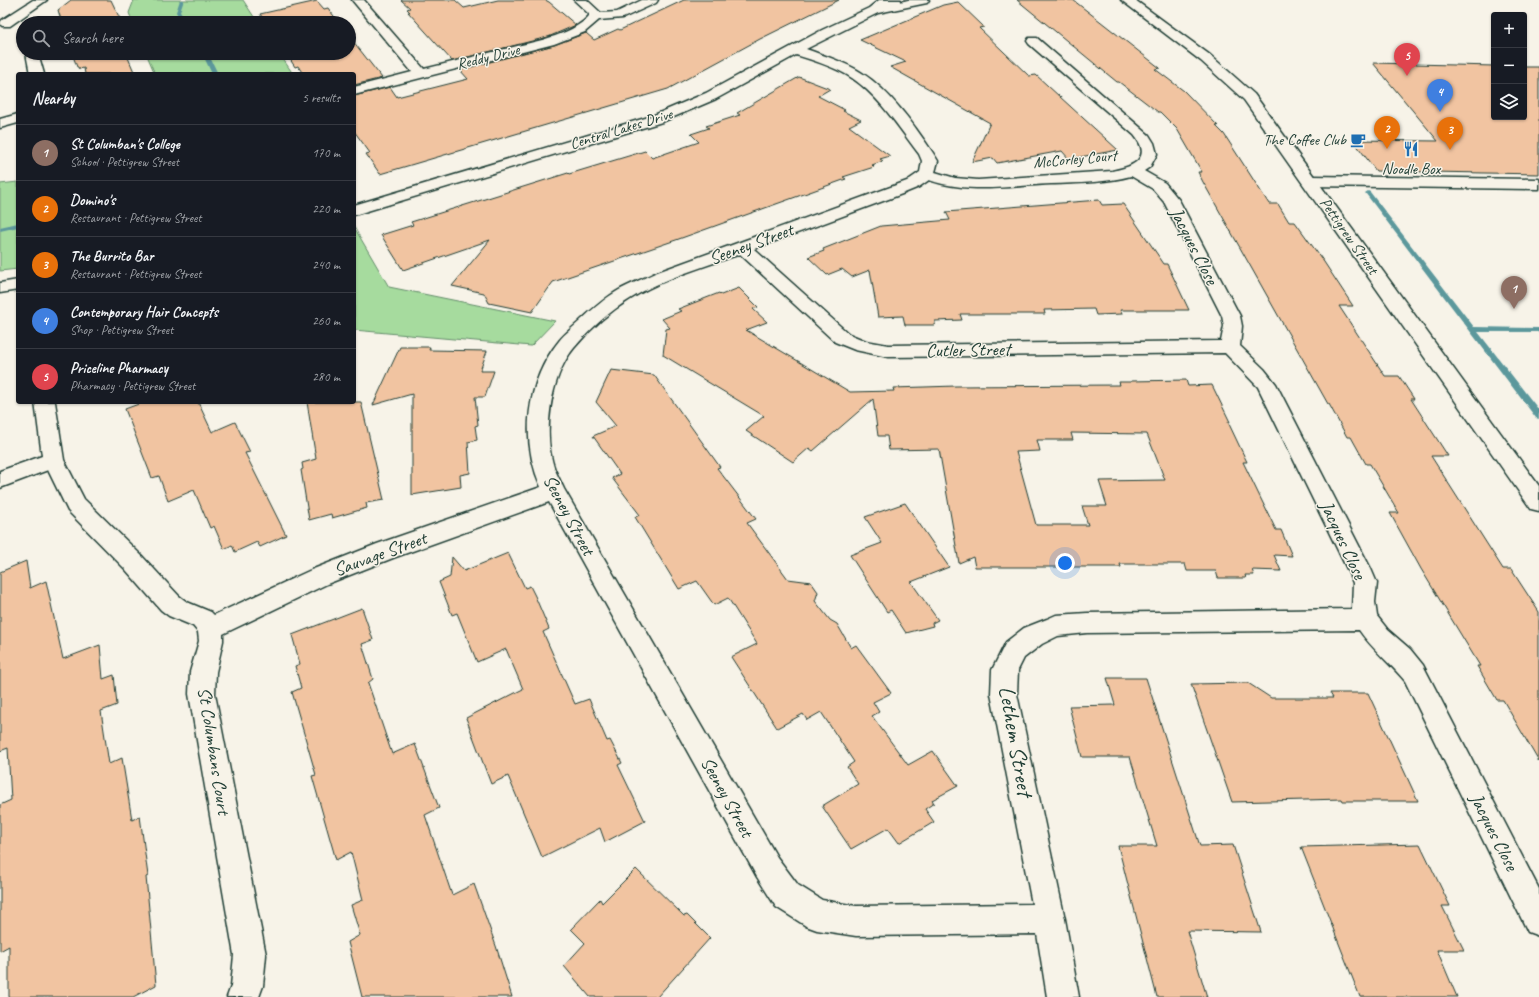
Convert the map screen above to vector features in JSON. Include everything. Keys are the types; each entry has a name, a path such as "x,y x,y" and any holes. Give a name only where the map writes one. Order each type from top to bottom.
{"street":[{"path":"3,23 29,9 41,0"},
{"path":"358,0 421,74"},
{"path":"580,0 595,13 595,17 619,14 652,0"},
{"name":"Central Lakes Drive","path":"873,12 883,3 895,0"},
{"name":"Central Lakes Drive","path":"356,208 657,119 711,96 826,33 873,12 896,8 922,0"},
{"name":"Pettigrew Street","path":"1127,0 1206,58 1230,78 1249,97 1535,491"},
{"name":"Reddy Drive","path":"356,90 550,41 586,25 595,17"},
{"path":"3,23 16,25"},
{"name":"McCorley Court","path":"927,174 960,184 982,184 1100,176 1133,171 1144,164 1149,158 1150,150 1147,140 1033,41"},
{"path":"795,50 842,68 858,76 869,85 926,153 930,161 927,174"},
{"path":"34,60 37,72"},
{"path":"0,124 16,119"},
{"name":"Jacques Close","path":"1133,171 1159,186 1171,200 1231,316 1233,326 1230,347 1266,384 1359,569 1365,583 1363,602 1365,619 1379,638 1401,657 1414,673 1539,921"},
{"name":"Seeney Street","path":"927,174 913,184 896,191 742,247 661,278 625,294 602,310 566,346 553,367 544,391 539,416 539,442 544,469 554,491 763,860 788,896 817,914 856,921 1050,919"},
{"path":"1310,181 1476,186 1539,184"},
{"name":"Cutler Street","path":"742,247 842,338 862,346 888,351 1230,347"},
{"path":"0,288 16,285"},
{"path":"45,404 53,460 76,505 134,563 170,602 178,609 202,619 210,628"},
{"path":"0,480 53,460"},
{"name":"Sauvage Street","path":"210,628 319,577 385,551 554,491"},
{"name":"Lethem Street","path":"1063,997 1050,919 1004,694 1005,670 1015,650 1033,636 1056,626 1087,623 1365,619"},
{"name":"St Columbans Court","path":"210,628 211,641 203,672 202,694 250,955 247,986 243,997"}],"green space":[{"path":"134,0 243,0 253,16 130,16 129,13"},
{"path":"149,60 284,60 292,72 154,72"},
{"path":"16,182 16,269 0,271 0,184"},
{"path":"356,230 389,287 555,321 531,346 356,330"}],"building":[{"path":"71,0 111,0 119,16 60,16 58,10"},
{"path":"401,0 455,0 464,8 498,0 545,0 576,25 548,37 452,61 408,12 410,12 407,9 410,8"},
{"path":"684,0 839,0 760,39 668,89 380,174 366,154 370,153 356,134 356,96 390,87 397,97 468,79 460,70 554,45 586,33 594,40 618,29 620,30"},
{"path":"1017,0 1073,0 1160,68 1155,69 1184,91 1218,126 1216,126 1224,134 1269,204 1278,204 1289,222 1295,222 1324,262 1353,306 1339,306 1385,376 1399,376 1414,399 1411,399 1448,456 1431,456 1503,569 1511,569 1539,612 1539,762 1503,700 1497,700 1477,666 1480,666 1421,569 1390,513 1399,513 1370,464 1366,464 1351,437 1347,437 1203,182 1198,172 1202,172 1177,129 1160,112 1117,82"},
{"path":"317,1 324,9 328,8 334,16 261,16 260,14"},
{"path":"958,2 984,27 979,28 1029,76 1036,75 1118,150 1069,159 1062,151 997,163 993,158 972,162 990,123 890,67 906,62 860,40 943,5"},
{"path":"356,45 382,78 356,84 356,72 302,72 298,66 295,67 290,60 356,60"},
{"path":"74,60 129,60 134,72 85,72 84,68 79,69"},
{"path":"1373,63 1491,66 1491,120 1527,120 1527,67 1539,67 1539,174 1376,171 1353,140 1438,141"},
{"path":"799,77 830,89 818,96 861,120 849,126 890,156 880,159 883,161 872,165 874,167 843,177 846,179 553,282 532,312 489,303 484,293 452,286 490,240 403,270 381,235 413,225 411,222 568,173 569,174 645,151 652,158 699,142 691,134 709,128 706,126 740,115 737,113"},
{"path":"1099,200 1102,205 1123,204 1164,264 1167,264 1189,310 1120,310 1122,314 1096,315 1094,309 1044,310 1045,314 960,314 962,320 935,321 935,325 905,325 903,316 878,317 870,270 852,277 842,269 827,275 808,257 824,251 823,249 881,226 950,220 946,212"},
{"path":"739,288 758,307 753,309 767,322 746,330 850,392 894,391 893,388 956,386 1120,385 1119,382 1131,381 1186,380 1188,386 1212,385 1247,462 1243,462 1276,530 1281,530 1292,556 1274,555 1281,571 1252,570 1254,575 1245,575 1246,578 1218,578 1216,571 1187,571 1185,564 1120,564 1121,567 975,567 973,557 959,563 939,449 889,450 887,436 878,436 873,399 813,451 809,448 793,462 746,431 764,416 663,355 666,329 670,328 662,319 681,311 678,309 719,293 721,295","holes":["1071,433 1147,434 1165,480 1099,481 1107,506 1082,506 1088,525 1036,525 1016,452 1040,451 1037,440 1073,440"]},
{"path":"400,347 430,347 429,350 487,351 480,371 494,371 485,397 475,397 478,425 475,426 477,440 468,442 470,473 460,475 461,487 412,495 412,394 373,405"},
{"path":"611,370 654,375 720,467 717,468 756,519 747,523 788,579 811,582 818,592 815,601 830,620 837,624 851,648 856,645 891,693 873,702 879,712 872,716 908,765 933,751 958,786 932,800 934,803 925,809 934,822 899,843 888,828 851,849 822,806 858,784 847,767 854,762 821,712 807,720 803,714 777,728 731,657 757,644 728,598 714,605 697,581 679,589 635,517 640,515 612,478 620,474 593,436 616,426 596,402"},
{"path":"356,402 361,402 384,500 366,503 367,508 332,518 331,514 309,520 301,470 303,469 302,463 316,459 307,404 356,404"},
{"path":"139,404 199,404 212,432 235,422 250,452 245,453 286,535 260,547 257,542 235,552 232,545 224,549 214,526 210,528 194,490 168,501 159,476 152,478 125,409"},
{"path":"905,503 949,567 911,582 938,620 932,623 933,626 906,633 891,610 887,612 850,555 882,543 865,517"},
{"path":"508,553 525,588 530,586 535,596 549,629 543,632 575,704 589,699 607,741 610,740 622,763 618,765 645,821 605,842 600,828 542,857 508,776 491,784 466,718 523,689 506,649 477,662 457,613 452,615 439,582 450,577 452,557 464,571"},
{"path":"26,561 30,588 46,581 63,659 100,645 103,679 114,675 117,705 101,711 109,764 122,758 132,820 140,816 148,876 146,877 156,985 133,997 9,997 9,946 0,951 0,805 11,800 8,748 0,751 0,572"},
{"path":"362,608 373,640 362,644 373,679 368,683 392,754 415,744 439,808 425,815 452,895 474,884 512,997 362,997 348,942 360,935 351,905 363,900 351,852 336,860 312,776 316,775 292,692 301,688 295,666 300,664 292,635"},
{"path":"1107,678 1146,678 1200,846 1233,845 1261,932 1187,931 1207,997 1157,997 1118,846 1157,846 1130,757 1082,757 1069,706 1115,705"},
{"path":"1248,683 1271,698 1333,698 1330,693 1368,693 1418,801 1343,801 1342,799 1232,802 1191,684"},
{"path":"1420,844 1450,906 1442,906 1464,950 1437,950 1457,997 1360,997 1301,847"},
{"path":"636,869 684,916 687,915 710,938 657,997 590,997 564,966 585,943 571,929 600,899 602,903"}],"waterway":[{"path":"181,16 178,12 182,0"},
{"path":"208,60 214,72"},
{"path":"1368,193 1539,416"},
{"path":"0,229 16,225"},
{"path":"1473,329 1539,330"}],"place":[{"name":"Priceline Pharmacy","path":"1407,76"},
{"name":"Contemporary Hair Concepts","path":"1440,112"},
{"name":"The Coffee Club","path":"1358,140"},
{"name":"Domino's","path":"1387,149"},
{"name":"Noodle Box","path":"1411,149"},
{"name":"The Burrito Bar","path":"1450,150"},
{"name":"St Columban's College","path":"1514,309"}]}
